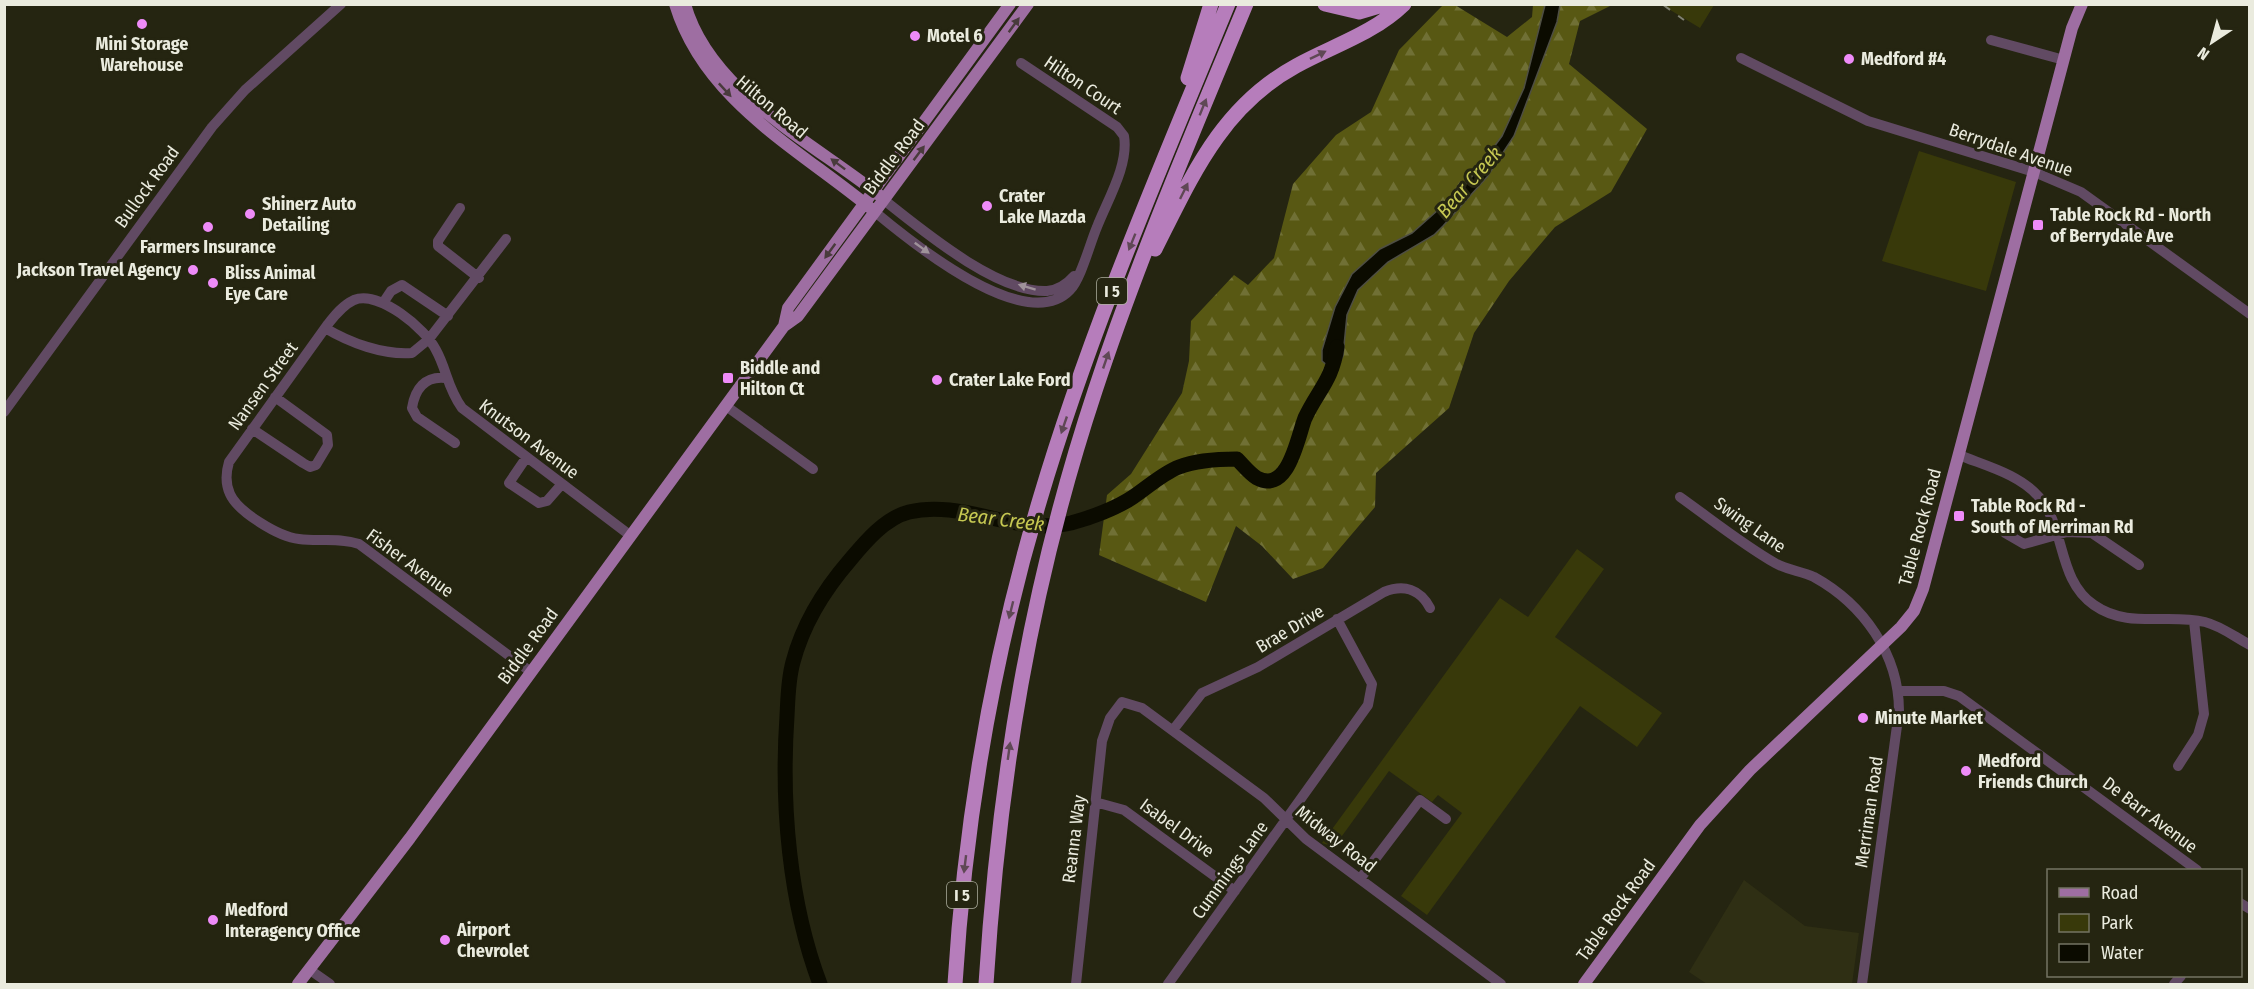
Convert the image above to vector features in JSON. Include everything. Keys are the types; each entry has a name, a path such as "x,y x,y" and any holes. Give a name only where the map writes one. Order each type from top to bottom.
{"highway":[{"path":"1185,110 1184,93 1211,4"},
{"name":"I 5","path":"955,984 972,806 1004,641 1047,474 1097,330 1228,4"},
{"name":"I 5","path":"986,984 995,866 1014,716 1048,555 1095,392 1134,278 1246,4"},
{"path":"1325,4 1359,12 1386,4"},
{"path":"1134,278 1154,251 1209,146 1228,119 1274,80 1380,23 1404,4"}],"main road":[{"name":"Hilton Road","path":"675,4 688,41 725,91 757,121 875,212"},
{"name":"Hilton Road","path":"685,4 697,37 708,55 733,84 884,200"},
{"name":"Biddle Road","path":"784,326 788,308 1010,4"},
{"name":"Biddle Road","path":"298,984 531,672 784,326 798,316 1028,4"},
{"name":"Table Rock Road","path":"1584,984 1700,825 1750,770 1882,646 1908,618 1923,589 2064,60 2082,4"}],"street":[{"name":"Bullock Road","path":"4,412 212,127 251,85 341,4"},
{"path":"1991,40 2064,60"},
{"name":"Berrydale Avenue","path":"1741,58 1868,121 2034,172 2092,198 2250,314"},
{"name":"Hilton Court","path":"875,212 953,271 1018,300 1030,303 1053,302 1071,290 1118,174 1124,136 1117,127 1021,63"},
{"path":"884,200 963,258 1005,280 1048,291 1066,284 1079,272"},
{"path":"460,208 438,241 438,246 479,278"},
{"path":"325,328 355,343 403,354 412,353 429,339 448,316 479,278 506,239"},
{"path":"383,303 391,291 402,285 448,316"},
{"name":"Nansen Street","path":"230,495 226,479 229,462 325,328 345,305 360,298 383,303"},
{"name":"Knutson Avenue","path":"383,303 429,339 439,356 445,378 462,408 631,536"},
{"path":"445,378 428,379 423,383 413,398 412,408 417,417 455,443"},
{"path":"252,429 310,466 318,462 328,445 327,435 275,397"},
{"path":"726,406 813,469"},
{"path":"1959,455 2025,484 2040,498 2070,577 2093,605 2112,615 2131,620 2194,621 2219,627 2250,645"},
{"path":"526,458 509,483 538,503 547,501 561,485"},
{"name":"Fisher Avenue","path":"230,495 239,506 273,531 285,536 297,539 344,539 359,544 531,672"},
{"name":"Swing Lane","path":"1680,496 1767,558 1785,569 1812,576 1828,587 1865,621 1882,646"},
{"path":"2005,533 2024,544 2079,531 2092,533 2139,565"},
{"name":"Brae Drive","path":"1173,730 1202,693 1258,667 1392,589 1409,588 1418,592 1430,608"},
{"name":"Cummings Lane","path":"1168,984 1370,699 1372,690 1369,676 1337,619"},
{"path":"2178,766 2198,735 2204,714 2194,621"},
{"name":"Merriman Road","path":"1862,984 1897,728 1899,691 1892,663 1882,646"},
{"name":"De Barr Avenue","path":"1899,691 1944,691 1959,696 2196,869"},
{"name":"Midway Road","path":"1122,702 1142,708 1173,730 1264,798 1285,821 1501,984"},
{"name":"Reanna Way","path":"1076,984 1104,733 1110,718 1122,702"},
{"path":"1360,879 1420,800 1446,819"},
{"name":"Isabel Drive","path":"1095,802 1124,810 1235,891"},
{"path":"310,970 330,984"}],"shaded area":[{"path":"1744,880 1805,926 1859,933 1852,984 1707,984 1689,972"}],"green space":[{"path":"1443,5 1455,5 1507,37 1532,17 1533,5 1612,5 1580,21 1569,64 1647,129 1611,192 1555,227 1509,281 1474,333 1449,408 1376,473 1375,507 1323,568 1293,579 1262,546 1236,526 1206,602 1099,555 1107,495 1131,474 1182,393 1189,361 1191,321 1234,275 1248,285 1274,258 1293,184 1336,135 1371,112 1399,50"},
{"path":"1662,5 1714,5 1700,28"},
{"path":"1919,151 2016,182 1986,291 1882,261"},
{"path":"1577,549 1604,569 1555,637 1662,713 1637,747 1580,706 1427,915 1401,896 1462,813 1438,795 1432,802 1389,771 1334,847 1322,843 1500,598 1528,617"}],"water":[{"path":"1545,5 1560,5 1557,22 1514,136 1487,177 1434,235 1388,262 1358,290 1347,315 1343,356 1338,365 1328,366 1322,361 1322,350 1335,307 1352,274 1380,249 1412,233 1447,202 1468,182 1502,136 1524,88"}],"waterway":[{"name":"Bear Creek","path":"820,984 809,953 794,886 787,818 785,749 789,682 797,648 823,595 840,571 884,525 909,512 929,509 949,510 1010,522 1050,526 1071,523 1111,509 1127,501 1167,473 1193,463 1237,459 1257,478 1268,481 1277,478 1290,461 1305,418 1332,368 1337,347"}],"railway":[{"path":"1662,4 1684,20"}],"place":[{"name":"Mini Storage Warehouse","path":"142,24"},
{"name":"Motel 6","path":"915,36"},
{"name":"Medford #4","path":"1849,59"},
{"name":"Crater Lake Mazda","path":"987,206"},
{"name":"Shinerz Auto Detailing","path":"250,214"},
{"name":"Table Rock Rd - North of Berrydale Ave","path":"2038,225"},
{"name":"Farmers Insurance","path":"208,227"},
{"name":"Jackson Travel Agency","path":"193,270"},
{"name":"Bliss Animal Eye Care","path":"213,283"},
{"name":"Biddle and Hilton Ct","path":"728,378"},
{"name":"Crater Lake Ford","path":"937,380"},
{"name":"Table Rock Rd - South of Merriman Rd","path":"1959,516"},
{"name":"Minute Market","path":"1863,718"},
{"name":"Medford Friends Church","path":"1966,771"},
{"name":"Medford Interagency Office","path":"213,920"},
{"name":"Airport Chevrolet","path":"445,940"}]}
